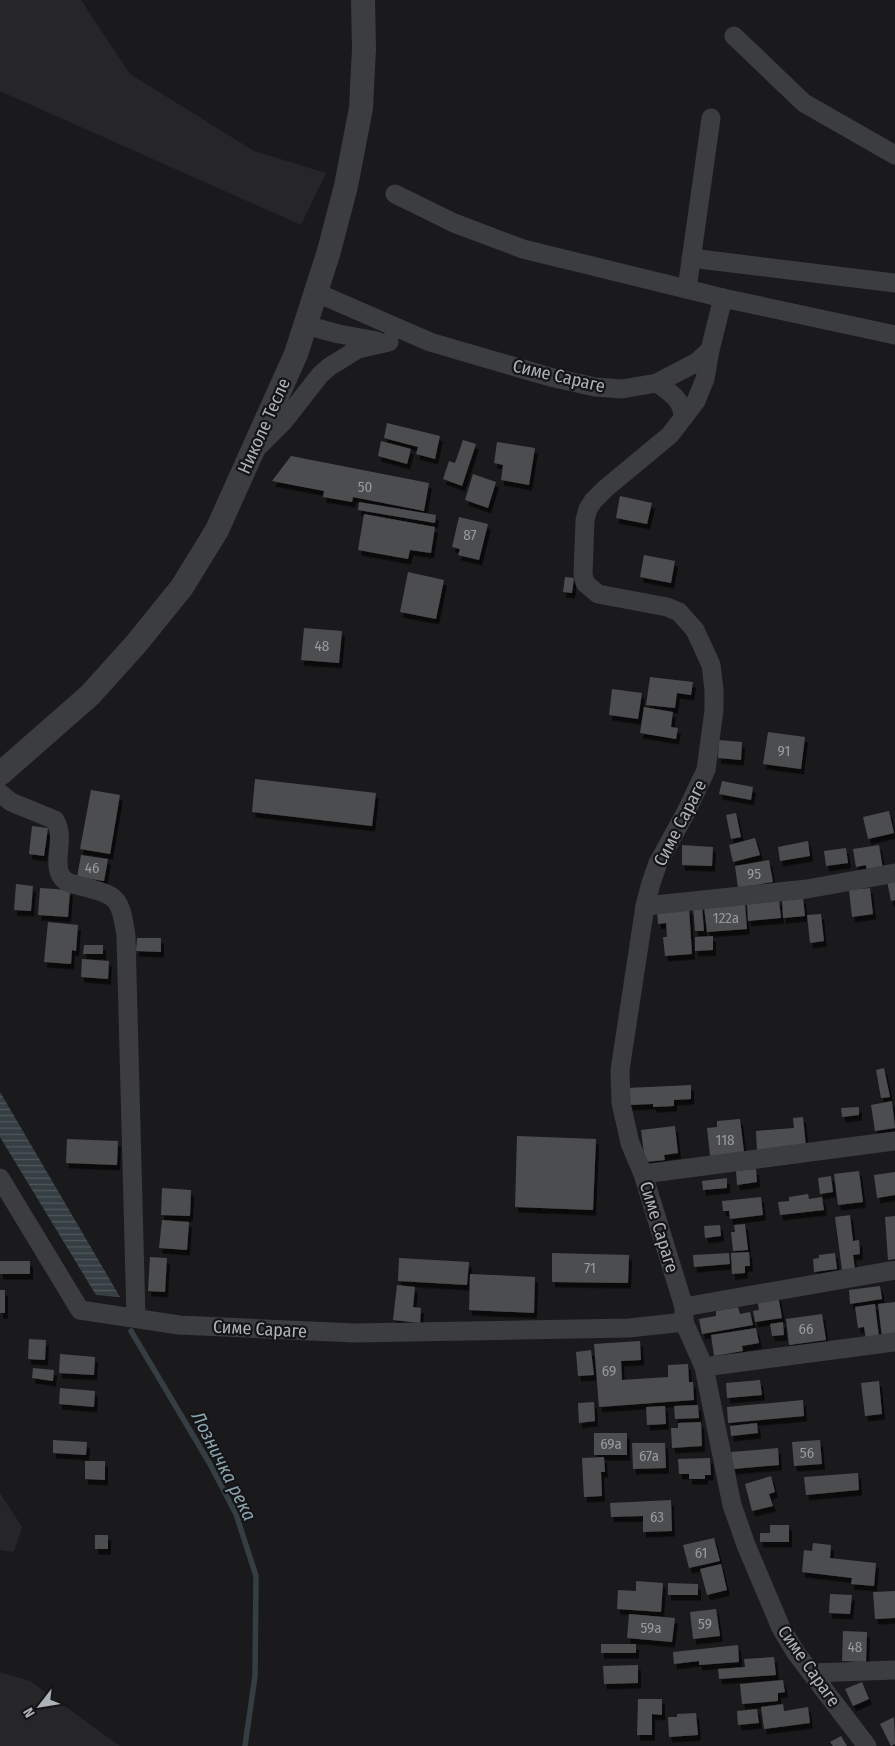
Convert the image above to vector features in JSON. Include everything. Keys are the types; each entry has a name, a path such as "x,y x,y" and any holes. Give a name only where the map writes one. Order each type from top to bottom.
{"street":[{"name":"Николе Тесле","path":"0,774 90,695 136,644 182,587 217,530 296,354 329,251 346,186 361,108 364,48 363,0"},
{"path":"734,36 804,103 895,155"},
{"path":"687,289 711,118"},
{"path":"395,194 454,223 523,249 723,298 895,335"},
{"path":"691,258 895,283"},
{"path":"316,292 430,342"},
{"name":"Симе Сараге","path":"723,298 705,379 696,401 670,435 593,501 585,520 583,574 585,583 598,594 667,607 679,612 695,630 711,665 714,690 714,710 706,770 658,863 645,906 620,1070 621,1102 630,1143 643,1174 684,1315 704,1367 734,1513 781,1628 796,1653 867,1746"},
{"path":"305,325 364,340 430,342"},
{"path":"254,451 284,421 320,375 329,367 358,349 389,342"},
{"name":"Симе Сараге","path":"430,342 550,377 595,387 622,388 657,383 697,362 710,350"},
{"path":"657,383 673,393 679,401 683,410 683,418"},
{"path":"0,793 11,802 56,820 60,828 58,866 61,876 69,883 111,895 118,902 123,913 126,936 136,1318"},
{"path":"645,906 807,889 895,873"},
{"path":"643,1174 895,1141"},
{"name":"Симе Сараге","path":"0,1178 80,1310 178,1325 355,1333 629,1328 684,1315"},
{"path":"684,1315 895,1270"},
{"path":"704,1367 895,1342"},
{"path":"812,1673 895,1670"}],"shaded area":[{"path":"0,0 81,0 130,74 254,151 326,173 301,225 0,91"},
{"path":"0,1092 120,1297 96,1295 0,1137"},
{"path":"0,1493 22,1527 14,1552 0,1550"},
{"path":"0,1672 30,1681 120,1746 0,1746"}],"building":[{"path":"387,423 440,436 435,459 416,454 418,447 384,438"},
{"path":"463,440 476,444 462,486 443,479 449,461 455,463"},
{"path":"381,441 411,449 407,464 378,456"},
{"path":"497,442 535,448 529,485 501,480 503,465 494,463"},
{"path":"291,456 429,483 424,511 353,497 352,502 323,497 324,491 272,481"},
{"path":"473,474 496,482 488,508 465,500"},
{"path":"620,496 652,503 647,524 616,518"},
{"path":"359,502 436,515 435,523 358,510"},
{"path":"364,514 435,527 431,553 410,550 408,559 358,550"},
{"path":"459,517 488,524 479,560 458,555 460,549 452,547"},
{"path":"644,555 675,561 671,583 640,577"},
{"path":"408,572 444,580 436,619 400,612"},
{"path":"565,577 574,578 572,593 563,592"},
{"path":"304,628 342,631 339,663 301,660"},
{"path":"650,677 693,682 691,695 677,693 675,708 646,705"},
{"path":"612,689 642,693 638,719 609,715"},
{"path":"644,707 673,712 671,727 678,728 676,739 640,733"},
{"path":"768,732 805,737 801,769 763,764"},
{"path":"719,740 742,742 741,760 718,758"},
{"path":"255,779 376,793 372,826 252,812"},
{"path":"722,781 753,787 751,800 719,794"},
{"path":"91,790 120,795 110,854 80,849"},
{"path":"889,811 894,833 868,839 863,817"},
{"path":"736,813 741,837 731,839 726,815"},
{"path":"32,826 48,828 44,856 29,854"},
{"path":"755,838 760,855 733,862 729,845"},
{"path":"808,841 810,856 780,861 778,847"},
{"path":"682,845 713,847 712,866 682,865"},
{"path":"879,845 883,869 867,871 866,865 856,867 853,849"},
{"path":"846,848 848,863 826,866 824,851"},
{"path":"81,855 108,859 104,881 77,877"},
{"path":"769,860 773,882 738,888 735,866"},
{"path":"895,880 895,900 891,901 887,881"},
{"path":"16,884 33,886 31,911 14,910"},
{"path":"40,888 70,890 68,917 38,915"},
{"path":"870,888 873,914 852,917 849,890"},
{"path":"803,898 805,916 783,918 782,899"},
{"path":"779,900 781,918 748,921 747,903"},
{"path":"745,904 747,929 707,932 704,907"},
{"path":"702,906 704,931 695,931 693,907"},
{"path":"689,908 692,954 665,956 663,937 667,937 666,923 658,924 657,910"},
{"path":"821,914 824,941 810,943 807,915"},
{"path":"48,922 78,925 76,951 72,950 71,964 44,962"},
{"path":"713,936 713,950 695,951 695,937"},
{"path":"137,938 161,938 161,952 136,951"},
{"path":"84,945 103,945 103,954 83,954"},
{"path":"82,959 109,961 108,979 81,977"},
{"path":"884,1068 890,1097 881,1098 876,1070"},
{"path":"691,1085 691,1099 674,1100 674,1106 653,1107 653,1104 628,1105 627,1088"},
{"path":"892,1101 895,1128 875,1131 871,1105"},
{"path":"859,1107 859,1115 842,1117 841,1108"},
{"path":"803,1117 806,1147 757,1151 756,1131 794,1128 793,1118"},
{"path":"740,1119 744,1152 710,1156 707,1128 717,1127 717,1121"},
{"path":"675,1126 678,1153 664,1155 665,1160 645,1162 641,1130"},
{"path":"517,1136 596,1139 593,1210 515,1207"},
{"path":"67,1139 118,1141 117,1165 66,1163"},
{"path":"756,1169 757,1182 737,1185 736,1171"},
{"path":"859,1171 863,1202 838,1205 834,1174"},
{"path":"895,1172 895,1195 877,1198 874,1175"},
{"path":"831,1176 833,1192 820,1194 818,1178"},
{"path":"727,1178 727,1188 703,1190 702,1181"},
{"path":"162,1188 191,1190 190,1216 161,1215"},
{"path":"808,1194 809,1199 822,1197 824,1210 780,1215 778,1202 789,1201 789,1197"},
{"path":"761,1197 763,1215 730,1219 729,1211 723,1211 722,1201"},
{"path":"850,1215 853,1241 859,1240 860,1254 853,1255 855,1269 842,1270 835,1217"},
{"path":"895,1216 895,1259 888,1260 885,1217"},
{"path":"162,1220 189,1222 187,1250 159,1248"},
{"path":"745,1224 748,1250 733,1251 731,1232 735,1232 734,1225"},
{"path":"720,1225 721,1236 705,1238 704,1226"},
{"path":"749,1252 750,1266 745,1266 745,1273 732,1274 731,1253"},
{"path":"552,1253 629,1255 628,1283 552,1282"},
{"path":"729,1253 730,1264 694,1267 693,1255"},
{"path":"835,1253 837,1269 814,1272 813,1259 819,1258 819,1255"},
{"path":"150,1257 167,1258 165,1292 148,1291"},
{"path":"399,1258 469,1262 467,1285 398,1281"},
{"path":"0,1261 30,1261 30,1274 0,1274"},
{"path":"470,1274 535,1277 534,1313 469,1310"},
{"path":"397,1285 415,1287 413,1307 421,1308 420,1323 393,1320"},
{"path":"880,1286 882,1299 850,1304 849,1290"},
{"path":"0,1290 5,1290 5,1313 0,1313"},
{"path":"778,1295 782,1318 755,1322 753,1311 759,1310 757,1298"},
{"path":"895,1302 895,1335 882,1337 878,1304"},
{"path":"875,1304 879,1337 866,1339 864,1327 858,1328 855,1307"},
{"path":"738,1307 740,1314 750,1312 753,1325 702,1334 699,1319 716,1316 716,1311"},
{"path":"822,1314 826,1340 789,1345 786,1319"},
{"path":"783,1322 784,1335 772,1336 770,1324"},
{"path":"756,1328 759,1343 742,1346 743,1351 714,1356 711,1335"},
{"path":"29,1339 46,1340 45,1360 28,1359"},
{"path":"640,1341 641,1360 621,1361 622,1380 668,1377 668,1365 688,1364 689,1382 693,1382 694,1400 599,1407 594,1344"},
{"path":"591,1350 594,1375 578,1376 576,1352"},
{"path":"60,1354 95,1357 94,1375 59,1373"},
{"path":"33,1368 54,1370 53,1381 32,1378"},
{"path":"760,1380 762,1395 727,1398 726,1383"},
{"path":"879,1381 882,1414 865,1416 861,1383"},
{"path":"60,1388 95,1391 94,1407 59,1404"},
{"path":"803,1400 804,1416 728,1423 727,1407"},
{"path":"594,1402 595,1421 579,1423 578,1403"},
{"path":"698,1405 699,1418 675,1419 674,1406"},
{"path":"665,1406 666,1424 647,1425 646,1407"},
{"path":"701,1422 702,1446 672,1448 671,1428 678,1428 678,1423"},
{"path":"757,1423 758,1433 731,1436 730,1426"},
{"path":"594,1433 627,1433 627,1455 594,1455"},
{"path":"53,1440 87,1442 86,1455 53,1453"},
{"path":"820,1440 822,1464 794,1466 792,1442"},
{"path":"632,1443 665,1443 666,1468 633,1469"},
{"path":"778,1448 779,1465 733,1469 731,1452"},
{"path":"604,1457 605,1472 601,1472 602,1496 584,1497 582,1458"},
{"path":"710,1458 711,1475 705,1475 705,1479 689,1479 689,1474 679,1474 678,1459"},
{"path":"85,1461 105,1461 105,1480 85,1479"},
{"path":"858,1473 859,1490 806,1495 804,1477"},
{"path":"771,1476 775,1492 769,1494 773,1506 752,1511 745,1484"},
{"path":"671,1500 672,1531 643,1532 643,1516 611,1517 610,1503"},
{"path":"770,1525 789,1525 789,1542 760,1542 760,1533 770,1533"},
{"path":"95,1535 108,1535 108,1549 95,1549"},
{"path":"714,1538 720,1561 689,1568 683,1545"},
{"path":"813,1543 831,1545 830,1558 876,1563 874,1586 851,1584 852,1578 802,1572 804,1550 812,1551"},
{"path":"721,1564 727,1590 707,1595 700,1569"},
{"path":"636,1581 663,1583 661,1612 617,1609 618,1590 636,1591"},
{"path":"668,1583 698,1584 698,1595 668,1595"},
{"path":"895,1591 895,1618 875,1619 873,1592"},
{"path":"830,1594 852,1595 850,1614 829,1613"},
{"path":"716,1609 720,1636 693,1639 690,1612"},
{"path":"629,1614 675,1618 672,1642 627,1638"},
{"path":"843,1631 867,1632 866,1662 842,1661"},
{"path":"601,1644 636,1644 636,1653 601,1653"},
{"path":"738,1645 739,1662 699,1665 699,1661 674,1664 673,1652"},
{"path":"774,1657 776,1675 719,1679 718,1669 745,1667 744,1659"},
{"path":"638,1665 638,1683 604,1684 603,1666"},
{"path":"783,1680 785,1692 778,1693 778,1701 742,1704 740,1684"},
{"path":"862,1682 869,1699 853,1706 845,1689"},
{"path":"638,1699 662,1699 662,1715 652,1714 652,1735 637,1735"},
{"path":"783,1704 784,1711 808,1707 810,1723 764,1729 761,1707"},
{"path":"757,1709 759,1723 738,1725 737,1711"},
{"path":"696,1713 698,1735 669,1737 668,1717 677,1717 677,1714"},
{"path":"894,1717 895,1744 891,1746 880,1724"},
{"path":"841,1736 847,1746 833,1746 830,1742"}],"waterway":[{"name":"Лозничка река","path":"131,1331 210,1464 236,1514 256,1576 255,1676 245,1746"}]}
